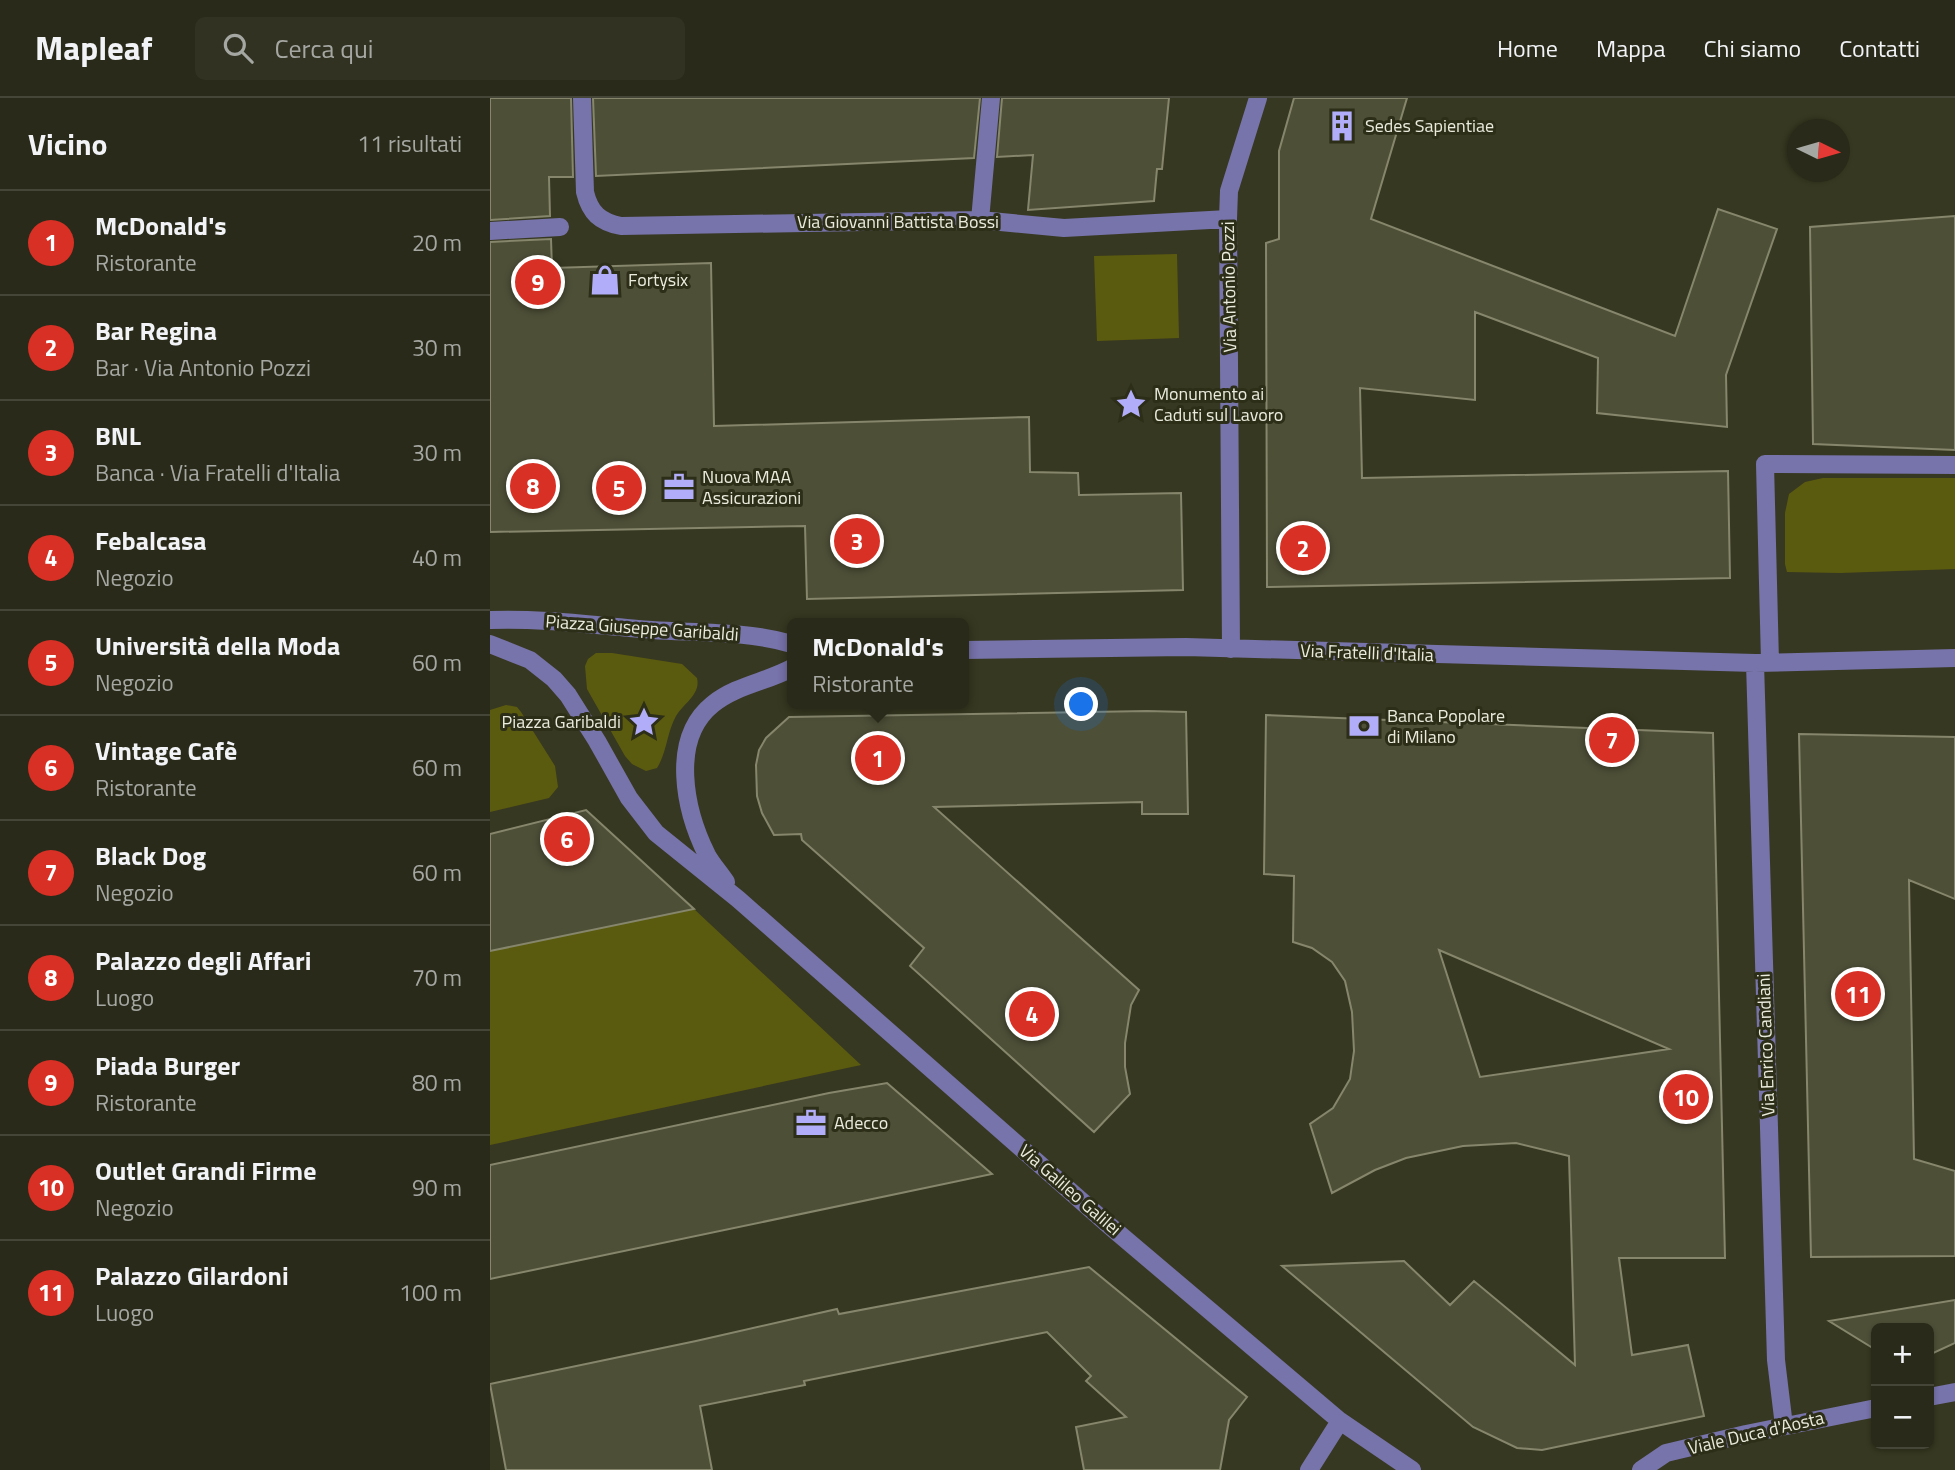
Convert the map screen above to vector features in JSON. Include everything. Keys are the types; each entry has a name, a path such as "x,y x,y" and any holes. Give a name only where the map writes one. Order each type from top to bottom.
{"street":[{"name":"Via Giovanni Battista Bossi","path":"582,98 585,192 588,204 595,215 606,223 621,226 980,220 1064,228 1228,219"},
{"path":"980,220 991,98"},
{"name":"Via Antonio Pozzi","path":"1231,649 1229,191 1258,98"},
{"path":"490,230 559,227"},
{"path":"1762,663 1765,464 1955,465"},
{"name":"Piazza Giuseppe Garibaldi","path":"490,620 575,621 649,630 759,637 787,643"},
{"path":"490,644 530,660 554,679 575,706 641,815 656,832 738,899"},
{"name":"Via Fratelli d'Italia","path":"969,650 1146,647 1762,663 1955,658"},
{"name":"Via Enrico Candiani","path":"1762,663 1776,1360 1784,1426"},
{"path":"738,899 708,856 687,799 686,774 691,733 701,715 714,704 756,681 787,670"},
{"name":"Via Galileo Galilei","path":"738,899 1101,1218 1340,1421 1412,1470"},
{"path":"1934,1396 1955,1392"},
{"name":"Viale Duca d'Aosta","path":"1641,1470 1666,1453 1871,1409"},
{"path":"1310,1470 1340,1421"}],"shaded area":[{"path":"1177,254 1179,338 1097,341 1094,256"},
{"path":"1823,478 1955,478 1955,569 1787,572 1785,513 1789,494 1805,482"},
{"path":"596,653 682,664 697,678 697,689 676,716 657,768 646,771 632,764 587,689 585,666 588,659"},
{"path":"506,705 517,707 521,712 555,766 558,787 549,798 490,812 490,710"},
{"path":"694,909 861,1065 490,1145 490,951"}],"building":[{"path":"490,98 571,98 573,177 549,177 550,216 490,220"},
{"path":"593,98 980,98 974,158 596,176"},
{"path":"1002,98 1169,98 1162,169 1157,169 1154,201 1028,210 1033,155 997,157"},
{"path":"1294,98 1407,98 1371,219 1675,336 1718,209 1777,229 1726,375 1727,427 1597,413 1598,358 1475,312 1475,400 1360,388 1362,478 1728,471 1730,578 1267,587 1266,243 1279,239 1279,151"},
{"path":"1955,216 1955,450 1813,444 1810,227"},
{"path":"551,239 552,268 711,263 714,426 1029,417 1030,472 1078,473 1079,495 1181,493 1183,590 807,599 805,526 490,532 490,242"},
{"path":"1186,712 1188,814 1142,814 1142,802 934,807 1139,990 1131,1005 1125,1043 1125,1067 1130,1094 1094,1132 910,966 924,948 802,840 801,834 774,835 762,813 757,796 756,765 759,750 766,738 789,717"},
{"path":"1266,715 1713,733 1725,1258 1619,1258 1632,1355 1688,1345 1704,1416 1542,1450 1517,1448 1473,1427 1282,1266 1404,1261 1450,1305 1474,1281 1575,1365 1569,1156 1516,1143 1463,1146 1406,1158 1375,1170 1332,1193 1310,1124 1333,1108 1350,1079 1354,1051 1352,1012 1345,981 1332,962 1312,948 1293,942 1294,876 1264,874","holes":["1439,950 1669,1049 1480,1077"]},
{"path":"1799,734 1955,737 1955,899 1909,880 1914,1159 1955,1171 1955,1256 1811,1257"},
{"path":"586,810 694,909 490,951 490,834"},
{"path":"887,1083 992,1174 490,1279 490,1165"},
{"path":"1089,1267 1247,1397 1229,1420 1220,1470 1084,1470 1076,1427 1126,1417 1086,1381 1091,1376 1047,1332 804,1381 805,1385 700,1406 712,1470 506,1470 490,1384 837,1309 839,1314"},
{"path":"1955,1300 1955,1343 1934,1353 1934,1323 1871,1323 1871,1347 1829,1321"}],"place":[{"name":"Sedes Sapientiae","path":"1342,126"},
{"name":"Fortysix","path":"605,280"},
{"name":"Piada Burger","path":"538,282"},
{"name":"Monumento ai Caduti sul Lavoro","path":"1131,404"},
{"name":"Palazzo degli Affari","path":"533,486"},
{"name":"Nuova MAA Assicurazioni","path":"679,487"},
{"name":"Università della Moda","path":"619,488"},
{"name":"BNL","path":"857,541"},
{"name":"Bar Regina","path":"1303,548"},
{"name":"Piazza Garibaldi","path":"644,722"},
{"name":"Banca Popolare di Milano","path":"1364,726"},
{"name":"Black Dog","path":"1612,740"},
{"name":"McDonald's","path":"878,758"},
{"name":"Vintage Cafè","path":"567,839"},
{"name":"Palazzo Gilardoni","path":"1858,994"},
{"name":"Febalcasa","path":"1032,1014"},
{"name":"Outlet Grandi Firme","path":"1686,1097"},
{"name":"Adecco","path":"811,1123"}]}
